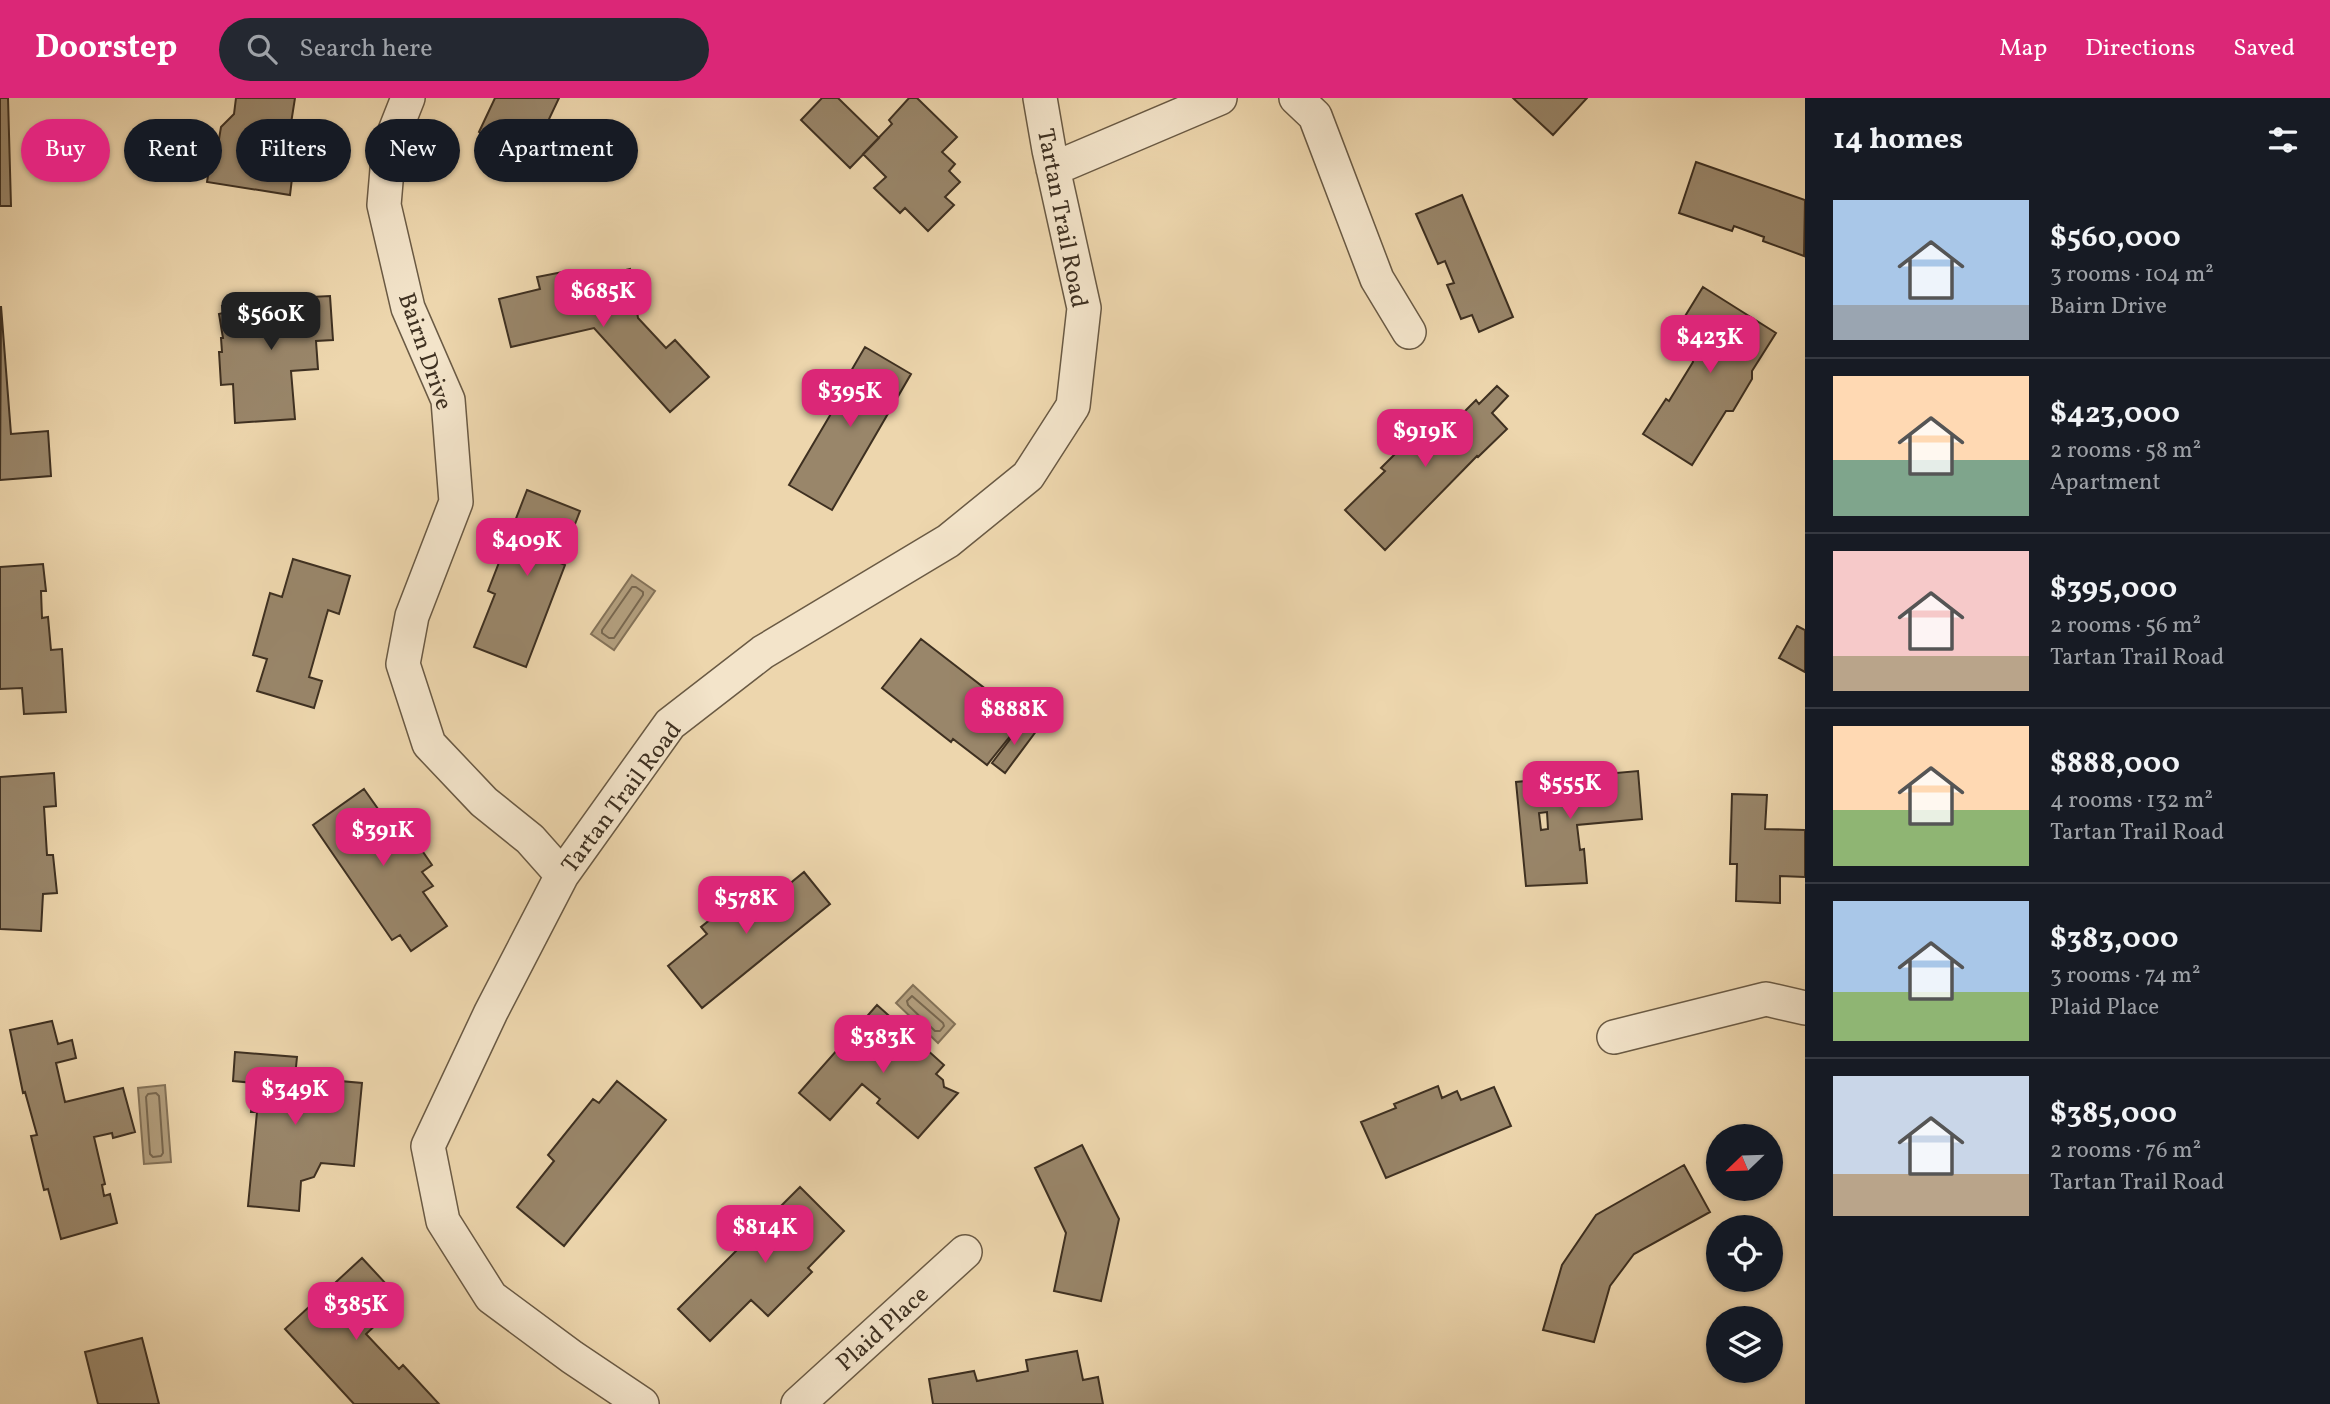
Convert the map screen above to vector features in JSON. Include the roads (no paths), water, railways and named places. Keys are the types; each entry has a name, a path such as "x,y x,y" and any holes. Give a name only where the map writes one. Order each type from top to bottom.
{"street":[{"name":"Bairn Drive","path":"408,98 389,146 384,205 408,308 448,400 456,502 412,616 403,663 429,744 484,802 530,839 562,875"},
{"name":"Tartan Trail Road","path":"642,1404 572,1357 491,1297 443,1221 428,1146 491,1012 562,875 670,724 763,652 948,541 1028,476 1073,406 1084,308 1040,98"},
{"path":"1053,169 1220,98"},
{"path":"1296,98 1314,116 1377,279 1409,332"},
{"path":"1614,1037 1766,999 1805,1008"},
{"name":"Plaid Place","path":"798,1404 965,1252"}],"water":[{"path":"632,575 655,591 614,650 591,634"},
{"path":"913,985 955,1024 938,1043 896,1003"},
{"path":"165,1085 171,1162 144,1164 138,1088"}]}
